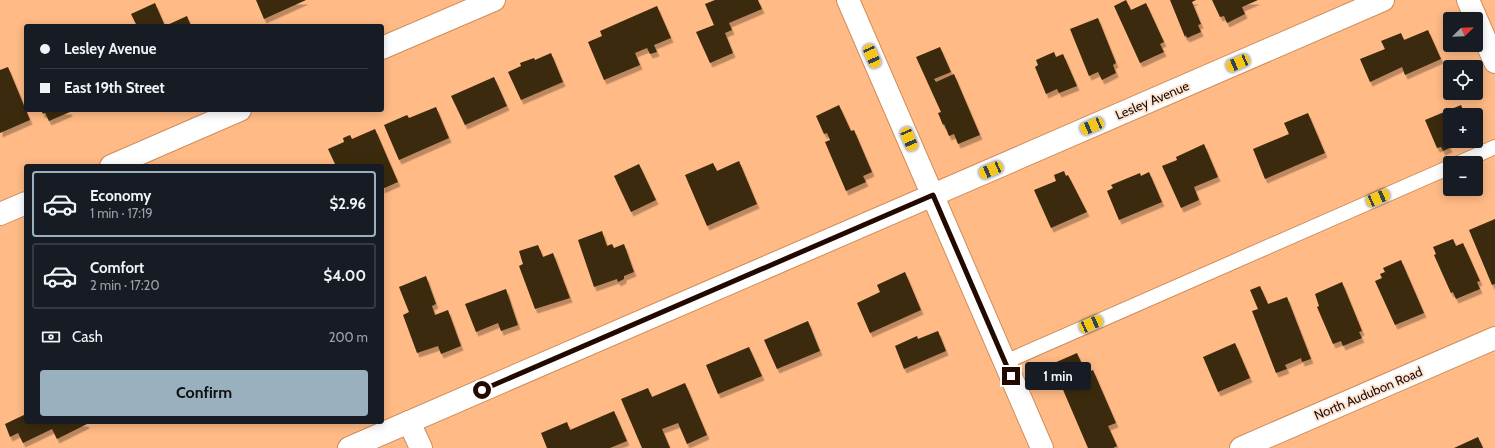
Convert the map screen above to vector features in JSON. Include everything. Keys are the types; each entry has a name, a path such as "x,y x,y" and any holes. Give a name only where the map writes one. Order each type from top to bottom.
{"street":[{"path":"384,47 494,0"},
{"path":"848,0 1042,448"},
{"name":"Lesley Avenue","path":"349,448 1383,0"},
{"path":"1468,0 1495,62"},
{"path":"116,164 235,112"},
{"path":"0,214 24,204"},
{"name":"North Audubon Road","path":"1241,448 1495,338"},
{"path":"409,422 420,448"}],"lane":[{"path":"1476,156 1495,148"},
{"path":"1005,362 1443,170"}],"building":[{"path":"256,0 306,0 264,19"},
{"path":"715,0 758,0 762,9 729,23 732,30 725,33 733,53 710,63 696,32 714,25 705,4"},
{"path":"1126,0 1131,10 1146,3 1164,42 1160,44 1164,52 1140,63 1114,6"},
{"path":"1170,0 1196,0 1192,2 1201,24 1198,25 1201,32 1187,38 1186,35 1185,37"},
{"path":"1212,0 1258,0 1242,7 1245,14 1227,23 1224,16 1220,17"},
{"path":"155,3 164,24 136,24 131,14"},
{"path":"657,6 671,38 654,45 657,52 650,54 647,48 635,53 640,65 604,80 588,42 602,36 600,31"},
{"path":"187,16 190,24 169,24"},
{"path":"1098,18 1116,63 1113,65 1116,73 1102,80 1098,72 1089,76 1070,29"},
{"path":"1428,30 1441,59 1405,75 1402,67 1370,82 1360,59 1385,49 1381,41 1401,33 1404,40"},
{"path":"940,47 951,72 934,79 936,82 954,74 980,135 958,144 954,134 949,136 944,124 943,125 938,113 941,112 916,57"},
{"path":"1054,52 1056,57 1063,54 1077,86 1059,93 1057,89 1046,94 1035,67 1038,65 1036,60"},
{"path":"551,53 563,82 521,100 508,72 521,66 520,63 534,58 535,60"},
{"path":"8,67 24,106 24,112 27,112 30,120 0,133 0,70"},
{"path":"494,77 507,106 465,125 451,96"},
{"path":"839,105 851,131 854,130 872,172 863,176 866,182 846,191 825,142 830,140 827,133 824,134 816,116"},
{"path":"1461,105 1462,108 1454,108"},
{"path":"436,107 449,138 399,160 384,125 407,115 409,118"},
{"path":"42,112 70,112 49,121 45,113 43,114"},
{"path":"1443,112 1443,148 1450,148 1443,151 1441,147 1437,148 1425,120"},
{"path":"1308,113 1325,153 1265,179 1253,149 1289,134 1284,123"},
{"path":"375,129 398,182 384,188 384,164 335,164 328,149 344,142 343,138 350,135 352,139"},
{"path":"1204,144 1218,177 1194,187 1199,200 1181,208 1162,166 1177,160 1176,157"},
{"path":"739,161 757,204 707,226 685,175 713,163 717,171"},
{"path":"639,164 656,200 631,212 614,176"},
{"path":"1064,171 1066,176 1068,175 1087,212 1051,228 1034,190 1056,181 1054,175"},
{"path":"1149,172 1162,202 1119,220 1107,191 1113,188 1111,185 1140,173 1141,176"},
{"path":"1495,219 1495,284 1492,285 1469,230"},
{"path":"602,231 607,246 612,244 614,248 624,244 634,272 624,276 624,279 618,282 617,279 594,287 578,240"},
{"path":"1453,239 1456,246 1463,243 1480,281 1477,282 1480,289 1456,299 1453,292 1451,293 1434,255 1436,254 1433,247"},
{"path":"538,245 543,257 553,253 570,298 535,309 519,266 523,264 519,251"},
{"path":"1401,260 1424,313 1395,325 1375,281 1382,278 1380,274 1385,272 1383,268"},
{"path":"905,272 921,310 870,333 857,303 880,292 877,285"},
{"path":"426,276 436,304 432,306 435,315 448,310 461,346 441,354 438,346 417,353 403,315 409,312 399,287"},
{"path":"1342,282 1362,331 1359,332 1362,338 1343,346 1341,341 1333,344 1317,307 1319,306 1315,294"},
{"path":"1260,286 1268,304 1287,297 1311,359 1302,362 1301,358 1285,365 1287,369 1276,373 1252,311 1258,309 1250,290"},
{"path":"506,289 518,325 501,331 498,323 476,332 465,304"},
{"path":"808,321 820,351 777,369 764,340"},
{"path":"938,331 946,351 904,369 895,346 917,336 918,339"},
{"path":"1235,343 1250,378 1218,392 1203,357"},
{"path":"749,347 762,376 718,394 706,365"},
{"path":"1077,353 1086,373 1093,370 1116,423 1108,426 1117,446 1113,448 1088,448 1052,364"},
{"path":"685,383 707,435 687,444 678,423 662,429 670,448 642,448 621,399 648,388 652,397"},
{"path":"614,411 627,441 610,448 547,448 541,433 567,422 570,430"},
{"path":"24,415 24,424 87,424 57,439 52,429 23,443 18,433 10,437 5,424"},
{"path":"1478,437 1483,448 1454,448"}],"route":[{"path":"482,390 933,195 1011,376"}]}
